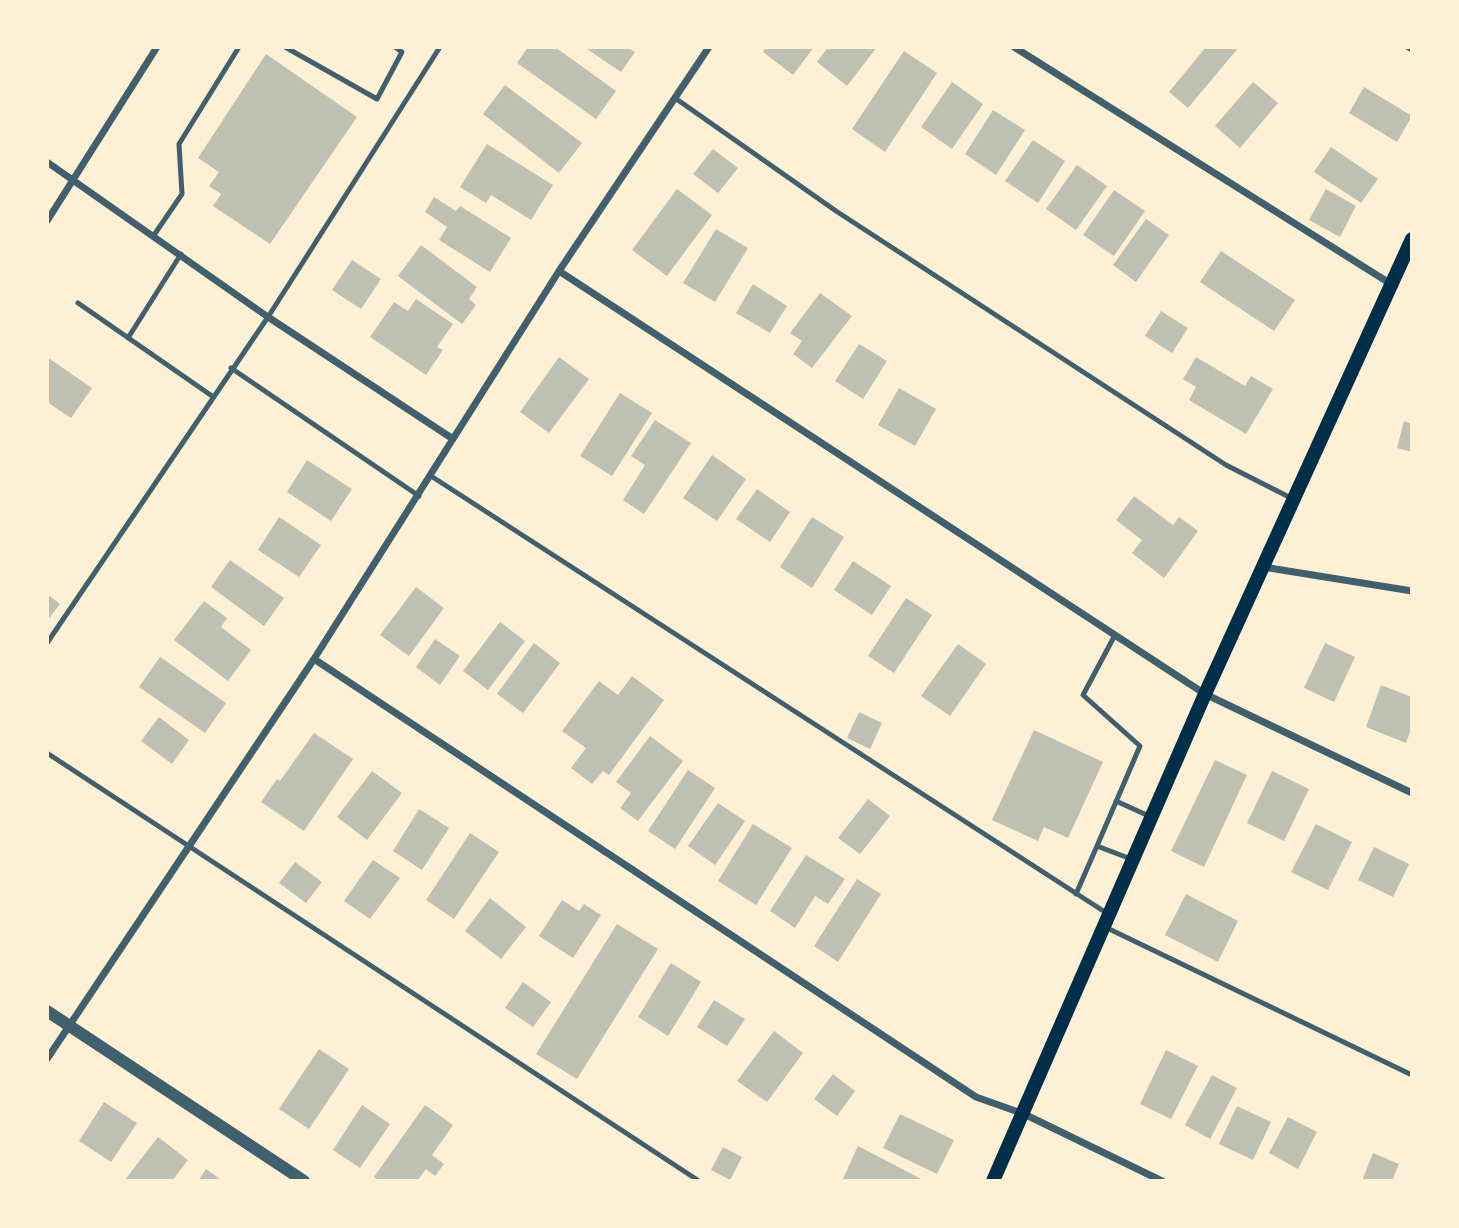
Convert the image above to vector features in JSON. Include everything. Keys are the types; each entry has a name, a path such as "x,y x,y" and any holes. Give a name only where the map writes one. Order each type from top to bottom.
{"main road":[{"path":"993,1181 1135,861 1205,694 1412,239"}],"street":[{"path":"47,221 157,47"},
{"path":"47,1059 314,659 559,271 709,47"},
{"path":"1014,47 1391,284"},
{"path":"47,162 268,317 453,439"},
{"path":"559,271 1205,694 1412,793"},
{"path":"1263,567 1412,591"},
{"path":"314,659 976,1097 1024,1114 1162,1181"},
{"path":"47,1011 304,1181"}],"lane":[{"path":"153,235 183,194 179,144 239,47"},
{"path":"285,47 377,99 402,52 395,47"},
{"path":"47,643 268,317 440,47"},
{"path":"1407,47 1412,50"},
{"path":"675,98 836,211 1226,465 1294,499"},
{"path":"128,338 181,254"},
{"path":"78,303 212,396"},
{"path":"231,368 419,496"},
{"path":"431,476 1076,894 1108,921 1412,1074"},
{"path":"1076,894 1140,746 1083,695 1115,635"},
{"path":"47,754 699,1181"},
{"path":"1116,801 1153,818"},
{"path":"1097,846 1135,861"}],"building":[{"path":"528,47 555,47 616,91 596,119 517,63"},
{"path":"584,47 627,47 635,52 621,72"},
{"path":"766,47 814,47 793,75 763,52"},
{"path":"828,47 877,47 847,86 817,62"},
{"path":"1206,47 1239,47 1188,108 1169,92"},
{"path":"904,51 937,73 885,152 852,129"},
{"path":"266,54 357,117 270,244 213,206 221,194 209,186 219,172 198,158"},
{"path":"952,82 983,104 952,149 921,127"},
{"path":"1253,82 1278,103 1240,148 1215,126"},
{"path":"505,85 582,143 559,173 483,114"},
{"path":"1364,87 1412,116 1397,142 1349,113"},
{"path":"993,110 1025,130 996,175 965,154"},
{"path":"1033,140 1065,161 1038,203 1005,181"},
{"path":"487,144 553,185 531,220 491,195 486,203 460,187"},
{"path":"1331,147 1378,179 1361,203 1314,172"},
{"path":"713,149 738,168 718,193 693,174"},
{"path":"1077,165 1107,186 1076,230 1046,209"},
{"path":"677,189 712,215 667,276 632,250"},
{"path":"1326,189 1356,206 1340,237 1309,220"},
{"path":"1114,190 1145,211 1114,256 1083,235"},
{"path":"434,197 456,211 460,206 511,238 490,272 439,240 447,227 425,212"},
{"path":"1146,219 1169,235 1136,282 1113,265"},
{"path":"716,229 748,248 715,302 683,283"},
{"path":"421,245 477,287 469,299 476,305 462,324 398,276"},
{"path":"1221,251 1295,300 1274,331 1200,282"},
{"path":"352,260 381,279 361,309 332,290"},
{"path":"753,284 787,306 770,333 736,313"},
{"path":"820,293 852,316 812,368 793,354 802,341 790,333"},
{"path":"416,299 453,324 437,347 443,350 426,375 370,337 394,302 408,311"},
{"path":"1161,311 1188,328 1172,353 1145,336"},
{"path":"859,344 887,361 863,399 835,381"},
{"path":"47,357 92,388 71,418 47,402"},
{"path":"559,357 589,379 549,433 520,412"},
{"path":"1196,357 1245,386 1251,376 1273,389 1246,434 1189,400 1196,387 1183,379"},
{"path":"899,388 936,409 915,446 878,425"},
{"path":"620,393 652,413 612,476 580,456"},
{"path":"655,420 691,443 644,514 623,500 645,465 631,456"},
{"path":"1404,421 1412,424 1412,452 1397,448"},
{"path":"712,455 746,479 717,521 683,498"},
{"path":"307,460 352,489 331,521 287,492"},
{"path":"757,489 790,512 770,542 736,519"},
{"path":"1134,496 1173,525 1179,517 1198,531 1164,578 1132,553 1142,540 1116,520"},
{"path":"279,517 321,545 299,577 258,550"},
{"path":"812,517 844,537 812,588 780,567"},
{"path":"230,560 284,598 264,626 211,587"},
{"path":"853,561 891,586 872,615 834,590"},
{"path":"416,587 444,608 409,656 380,635"},
{"path":"47,594 60,604 47,621"},
{"path":"906,598 932,615 894,673 868,656"},
{"path":"204,601 227,618 221,627 251,650 228,681 174,640"},
{"path":"500,622 525,641 488,690 463,671"},
{"path":"435,639 460,656 440,685 416,667"},
{"path":"534,643 560,663 523,713 497,694"},
{"path":"1325,643 1355,657 1334,702 1304,688"},
{"path":"958,644 986,664 950,716 921,696"},
{"path":"160,657 226,703 205,733 139,687"},
{"path":"632,676 664,700 609,775 603,771 592,784 571,768 586,748 562,731 599,681 618,695"},
{"path":"1381,685 1412,697 1412,727 1406,743 1366,727"},
{"path":"859,712 882,723 870,749 847,738"},
{"path":"159,717 189,740 172,764 141,741"},
{"path":"1034,730 1103,762 1068,838 1044,827 1038,841 992,820"},
{"path":"314,733 353,759 304,831 261,802 277,779 280,781"},
{"path":"650,736 683,761 638,821 620,808 631,793 616,782"},
{"path":"1215,760 1247,775 1204,867 1171,851"},
{"path":"688,770 715,788 675,849 648,831"},
{"path":"372,771 402,793 367,840 337,817"},
{"path":"1272,771 1309,789 1284,841 1247,823"},
{"path":"868,799 890,816 860,854 838,838"},
{"path":"718,803 745,821 715,865 688,846"},
{"path":"419,809 449,828 422,870 393,851"},
{"path":"753,824 792,848 756,905 718,881"},
{"path":"1316,824 1352,842 1328,890 1291,872"},
{"path":"470,833 499,852 454,919 426,900"},
{"path":"1374,847 1409,864 1393,897 1358,880"},
{"path":"806,855 845,879 828,904 815,896 795,928 770,911"},
{"path":"373,860 400,878 370,919 344,901"},
{"path":"295,862 322,882 306,903 279,883"},
{"path":"857,879 881,894 838,962 814,946"},
{"path":"1186,894 1238,921 1218,962 1165,935"},
{"path":"490,898 526,927 501,959 465,931"},
{"path":"562,900 579,911 584,904 601,915 573,958 539,936"},
{"path":"617,924 658,949 577,1079 536,1054"},
{"path":"671,963 701,982 668,1036 638,1017"},
{"path":"523,982 551,1002 533,1027 505,1008"},
{"path":"714,1000 745,1019 727,1046 697,1027"},
{"path":"774,1031 803,1053 767,1102 737,1081"},
{"path":"319,1049 349,1069 309,1129 279,1109"},
{"path":"1166,1050 1198,1066 1171,1119 1140,1104"},
{"path":"833,1074 855,1091 837,1116 814,1099"},
{"path":"1212,1075 1237,1088 1210,1139 1185,1125"},
{"path":"104,1102 137,1123 111,1162 79,1141"},
{"path":"362,1105 390,1124 360,1168 333,1150"},
{"path":"425,1105 453,1125 432,1155 444,1164 435,1176 426,1169 417,1181 379,1181 374,1177"},
{"path":"1237,1106 1271,1122 1253,1160 1219,1144"},
{"path":"900,1114 954,1140 937,1174 883,1148"},
{"path":"1288,1117 1317,1132 1298,1169 1269,1153"},
{"path":"158,1137 188,1160 172,1181 124,1181"},
{"path":"858,1146 925,1181 842,1181"},
{"path":"723,1147 742,1157 730,1180 711,1170"},
{"path":"1373,1153 1399,1164 1392,1181 1362,1181"},
{"path":"206,1169 223,1181 198,1181"}]}
